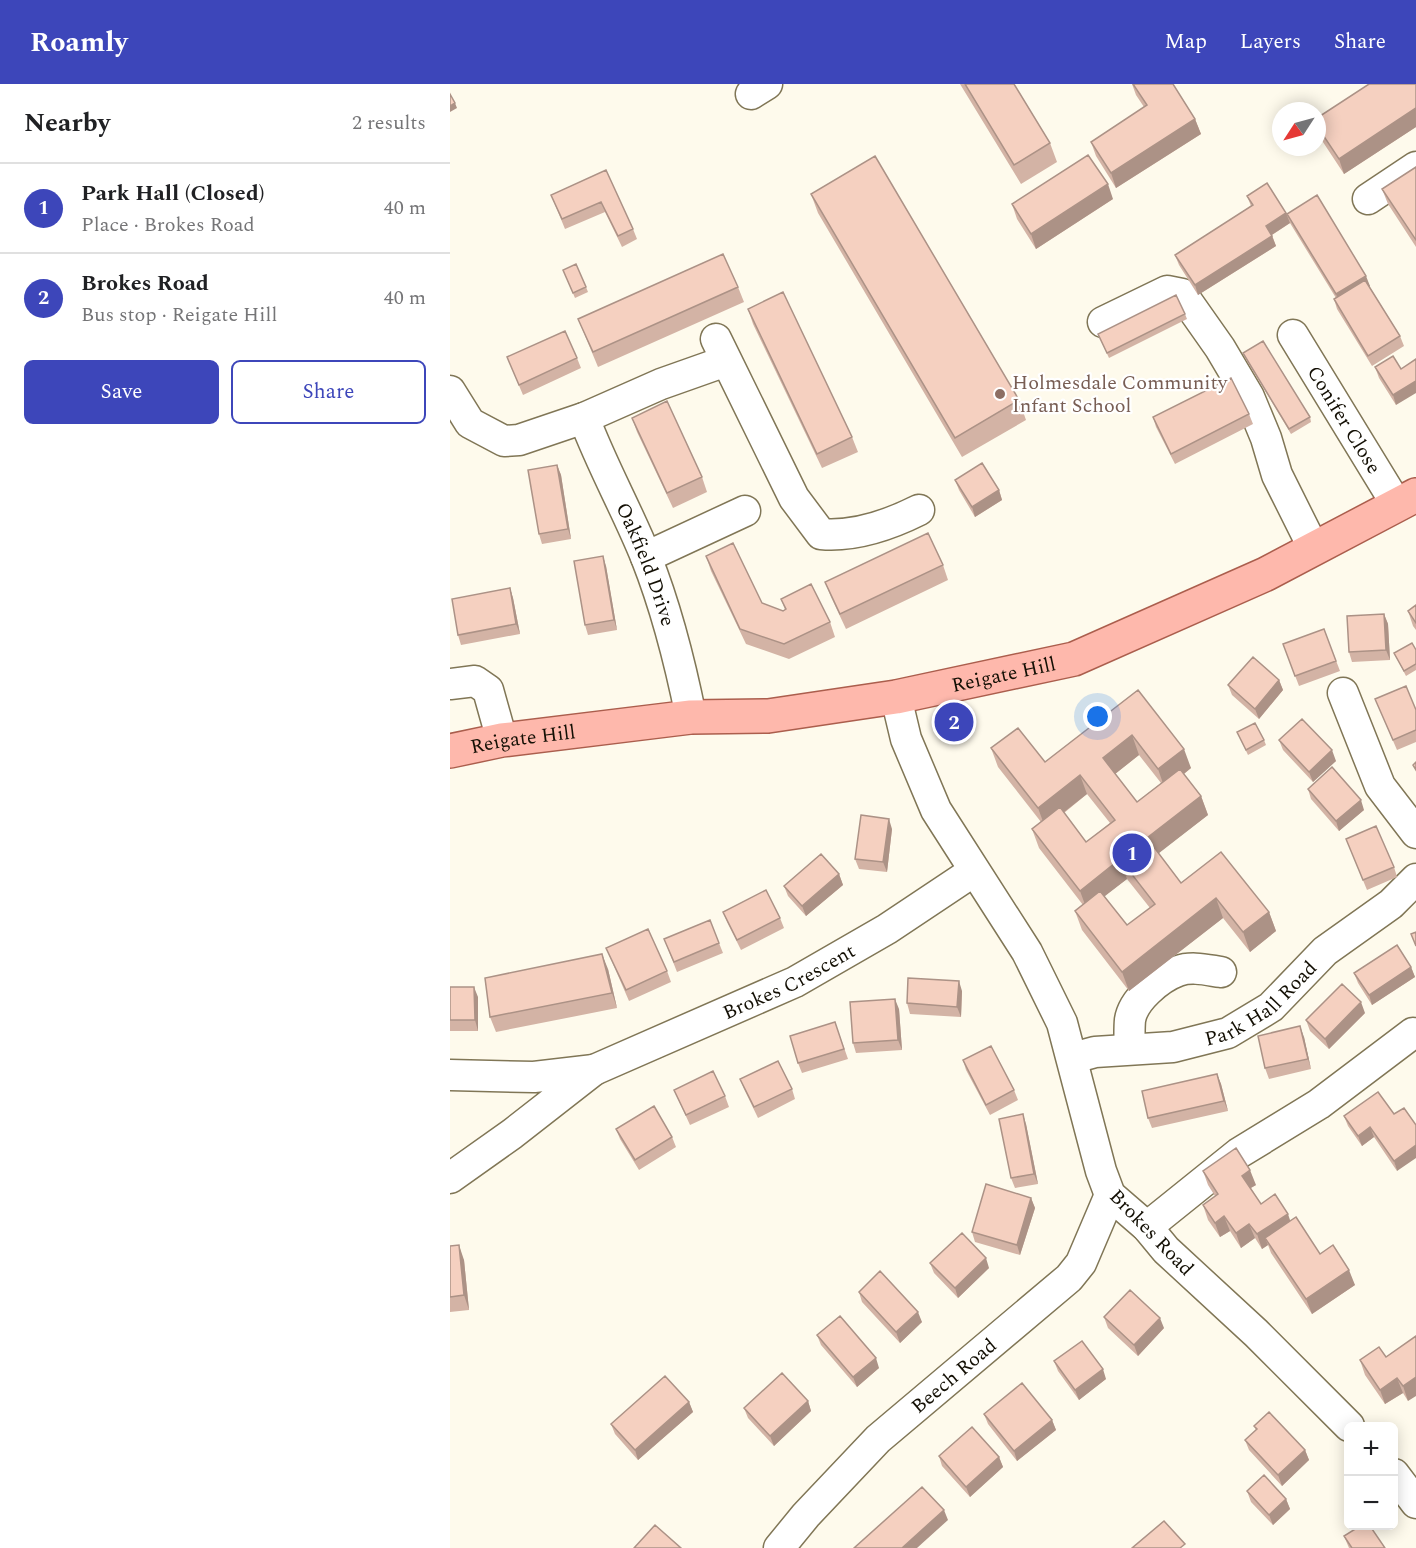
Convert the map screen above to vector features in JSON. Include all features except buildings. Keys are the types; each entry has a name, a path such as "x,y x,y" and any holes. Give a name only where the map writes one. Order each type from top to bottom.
{"main road":[{"name":"Reigate Hill","path":"450,751 502,740 691,717 768,716 896,697 1074,658 1266,574 1407,500"}],"street":[{"path":"1368,199 1416,167"},
{"path":"1103,322 1167,291 1182,294 1220,348 1249,397 1266,438 1277,475 1314,549"},
{"name":"Conifer Close","path":"1293,335 1407,500"},
{"path":"450,391 470,423 504,441 519,440 584,418 661,384 721,350 794,498 821,534 836,535 867,530 896,522 919,510"},
{"name":"Oakfield Drive","path":"584,418 610,482 646,557 673,632 691,717"},
{"path":"646,557 745,511"},
{"path":"450,684 475,681 488,690 502,740"},
{"path":"1343,693 1380,786 1416,833"},
{"name":"Brokes Road","path":"896,697 906,739 936,810 1027,952 1062,1023 1101,1171 1110,1195 1147,1227 1166,1250 1256,1333 1345,1422"},
{"name":"Brokes Crescent","path":"450,1178 594,1070 795,982 887,929 974,871"},
{"name":"Park Hall Road","path":"1072,1058 1130,1049 1173,1047 1228,1033 1250,1021 1290,989 1325,951 1391,904 1416,879"},
{"path":"1130,1049 1130,1019 1136,1004 1152,988 1178,971 1194,968 1221,972"},
{"path":"1147,1227 1239,1153 1319,1104 1413,1033"},
{"name":"Brokes Crescent","path":"450,1075 534,1077 594,1070"},
{"name":"Beech Road","path":"779,1548 806,1515 878,1439 1070,1278 1081,1263 1110,1195"}],"place":[{"name":"Holmesdale Community Infant School","path":"1000,394"},
{"name":"Brokes Road","path":"954,722"},
{"name":"Park Hall (Closed)","path":"1132,853"}]}
